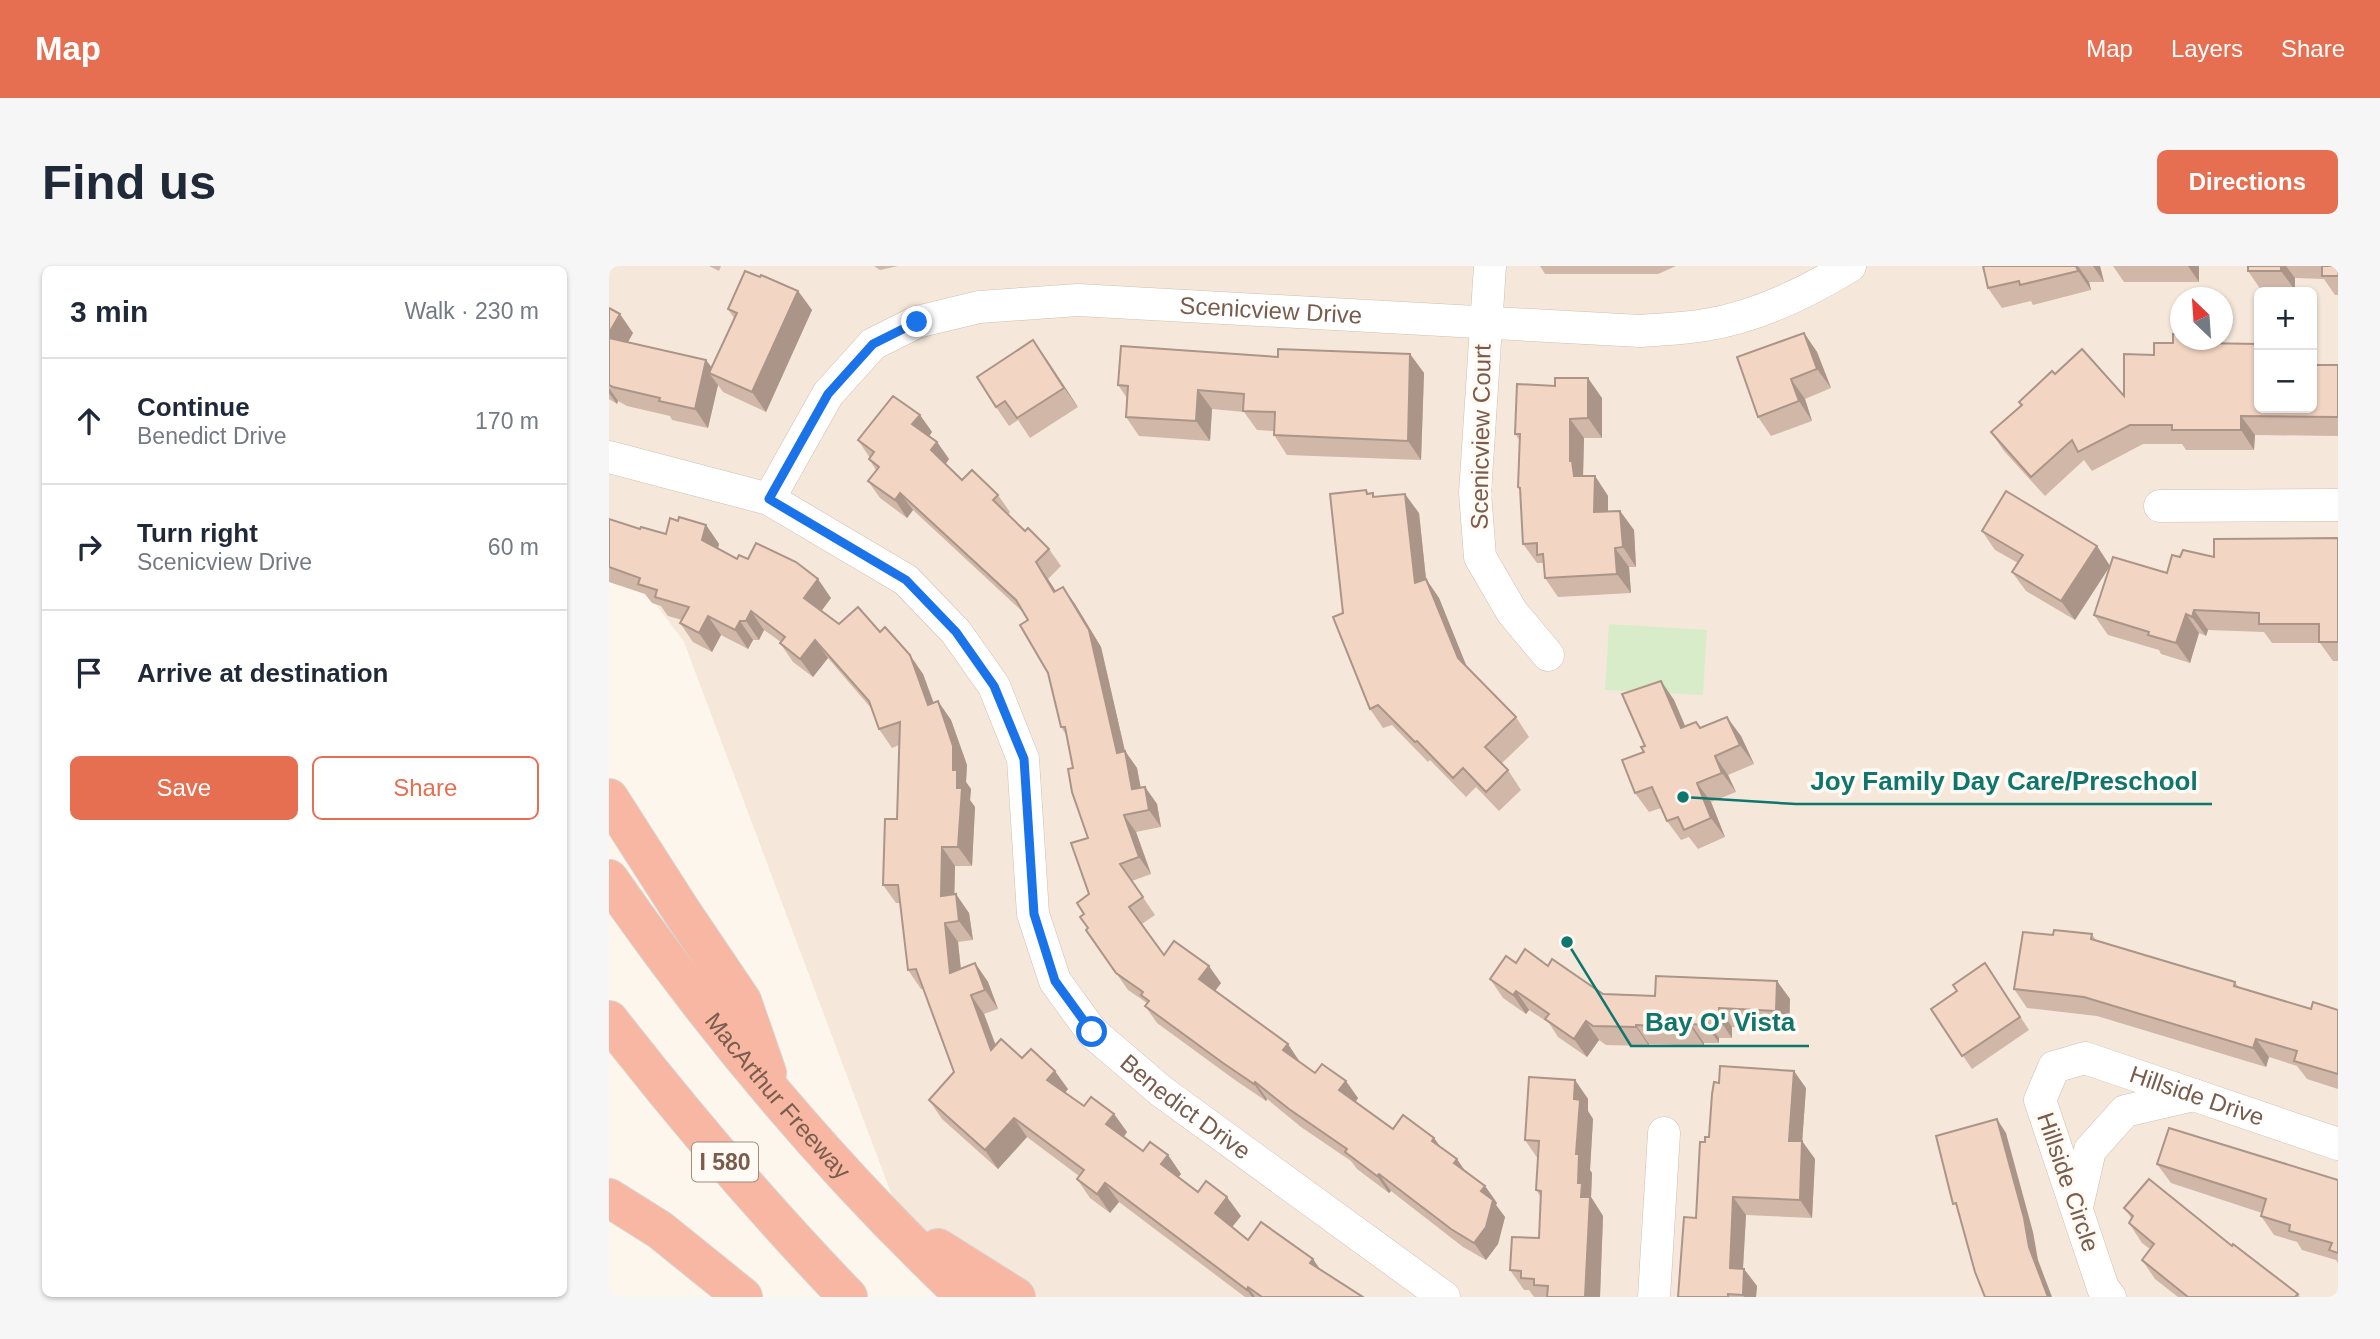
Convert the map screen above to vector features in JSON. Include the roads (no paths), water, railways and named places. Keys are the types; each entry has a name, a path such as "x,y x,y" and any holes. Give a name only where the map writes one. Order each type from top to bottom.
{"highway":[{"path":"609,798 681,912 742,1001 774,1095"},
{"name":"MacArthur Freeway","path":"609,879 673,970 774,1095 878,1210 965,1297"},
{"name":"I 580","path":"609,1020 743,1184 848,1297"},
{"path":"609,1198 660,1230 743,1297"},
{"path":"878,1210 1016,1297"}],"street":[{"name":"Scenicview Court","path":"1490,266 1484,323 1475,493 1480,557 1513,612 1548,655"},
{"name":"Scenicview Drive","path":"769,499 828,394 873,344 917,322 979,307 1078,300 1640,331 1706,325 1771,307 1823,283 1850,266"},
{"name":"Benedict Drive","path":"609,457 769,499 906,580 956,632 994,686 1024,759 1034,914 1055,981 1092,1032 1161,1091 1444,1297"},
{"path":"2160,506 2338,505"},
{"name":"Hillside Drive","path":"2054,1067 2085,1058 2338,1144"},
{"name":"Hillside Circle","path":"2054,1067 2040,1100 2103,1288 2110,1297"},
{"path":"2077,1208 2090,1150 2125,1111 2194,1095"},
{"path":"1654,1297 1664,1133"}],"place":[{"name":"Joy Family Day Care/Preschool","path":"1683,797"},
{"name":"Bay O' Vista","path":"1567,942"}]}
